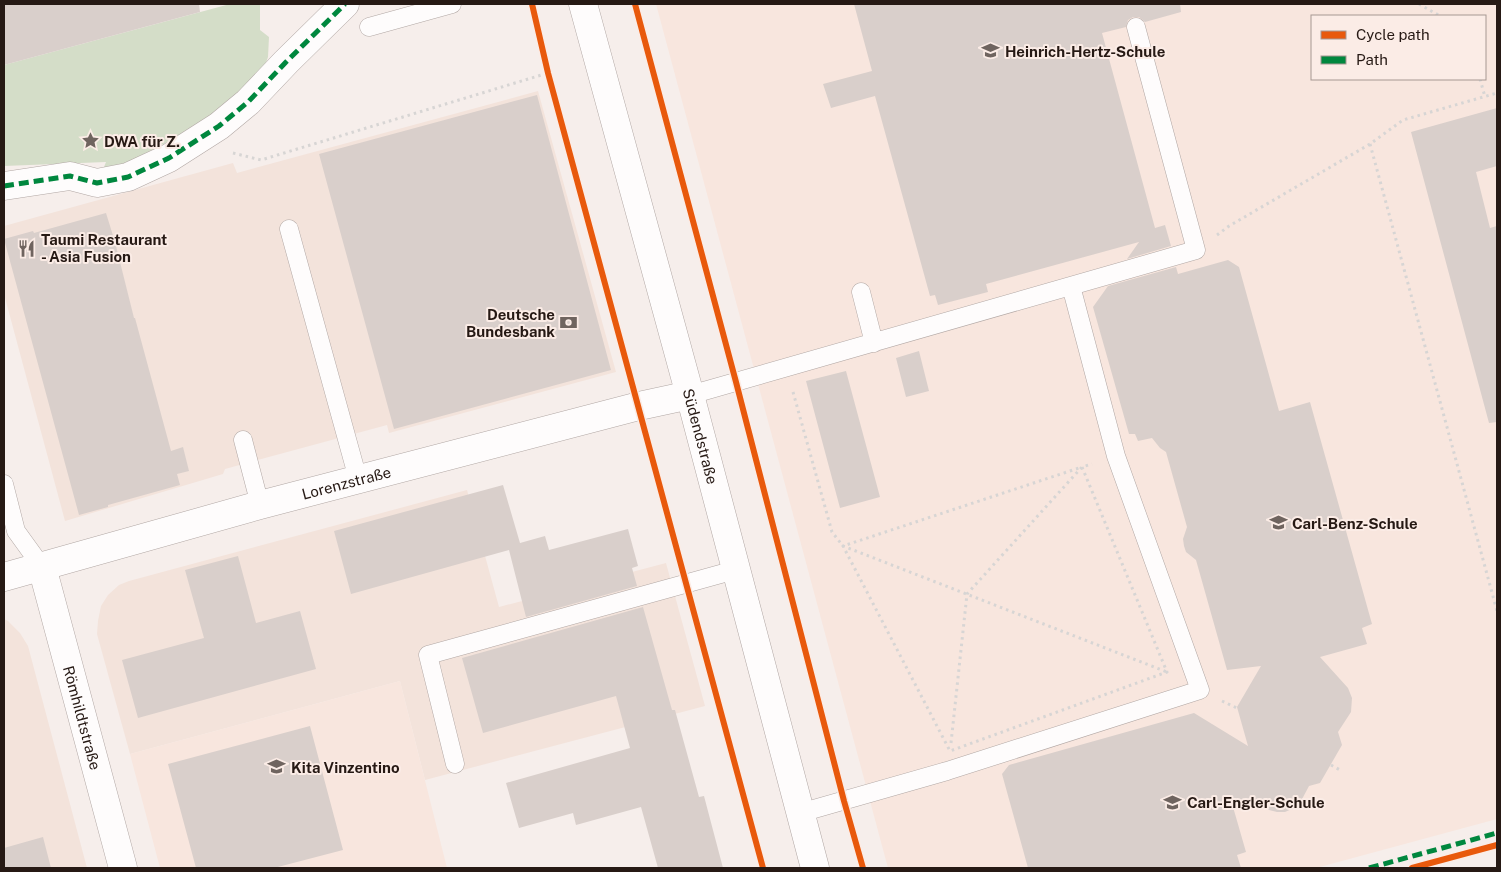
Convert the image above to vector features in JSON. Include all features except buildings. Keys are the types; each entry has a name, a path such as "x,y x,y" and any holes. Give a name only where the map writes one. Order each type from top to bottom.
{"street":[{"path":"4,186 70,176 97,183 128,177 169,158 219,126 248,102 345,4"},
{"name":"Südendstraße","path":"583,4 690,395 815,868"},
{"name":"Lorenzstraße","path":"4,577 358,479 639,406 690,395"},
{"name":"Römhildtstraße","path":"42,567 123,868"}],"lane":[{"path":"369,27 452,4"},
{"path":"690,395 1196,250 1136,27"},
{"path":"290,229 358,479"},
{"path":"800,814 947,771 1200,690 1116,456 1071,286"},
{"path":"861,292 874,342"},
{"path":"244,440 260,505"},
{"path":"4,484 16,530 42,567"},
{"path":"455,764 428,655 735,570"}],"path":[{"path":"1418,4 1438,15"},
{"path":"194,143 260,160 548,72"},
{"path":"1480,80 1485,97"},
{"path":"1196,250 1229,226 1370,144 1403,120 1497,93"},
{"path":"1370,144 1497,611"},
{"path":"786,367 832,532 843,546 950,751"},
{"path":"843,546 1116,456"},
{"path":"947,771 968,594 1082,467"},
{"path":"1082,467 1167,672"},
{"path":"843,546 1167,672"},
{"path":"950,751 1167,672"},
{"path":"1200,690 1237,708"},
{"path":"1331,765 1342,772"}],"shaded area":[{"path":"656,4 1497,4 1497,819 1316,868 888,868"},
{"path":"538,91 616,372 389,433 387,425 225,469 223,474 65,521 4,294 4,226 233,163 237,173"},
{"path":"467,490 499,607 666,563 705,706 425,780 400,681 130,754 97,634 101,606 108,595 119,585"},
{"path":"4,619 20,633 28,646 87,868 4,868"},
{"name":"Kita Vinzentino","path":"400,681 447,868 160,868 130,754"}],"green space":[{"path":"230,4 260,4 260,30 269,37 268,57 262,74 196,127 100,177 106,162 4,166 4,65"}],"marked path":[{"path":"4,186 70,176 97,183 128,177 169,158 219,126 248,102 345,4"},
{"path":"1369,868 1497,833"}],"cycle path":[{"path":"532,4 548,73 763,868"},
{"path":"635,4 863,868"},
{"path":"1412,868 1497,845"}],"place":[{"name":"Heinrich-Hertz-Schule","path":"991,51"},
{"name":"DWA für Z.","path":"90,141"},
{"name":"Taumi Restaurant - Asia Fusion","path":"27,248"},
{"name":"Deutsche Bundesbank","path":"569,323"},
{"name":"Carl-Benz-Schule","path":"1278,523"},
{"name":"Kita Vinzentino","path":"277,767"},
{"name":"Carl-Engler-Schule","path":"1173,802"}]}
